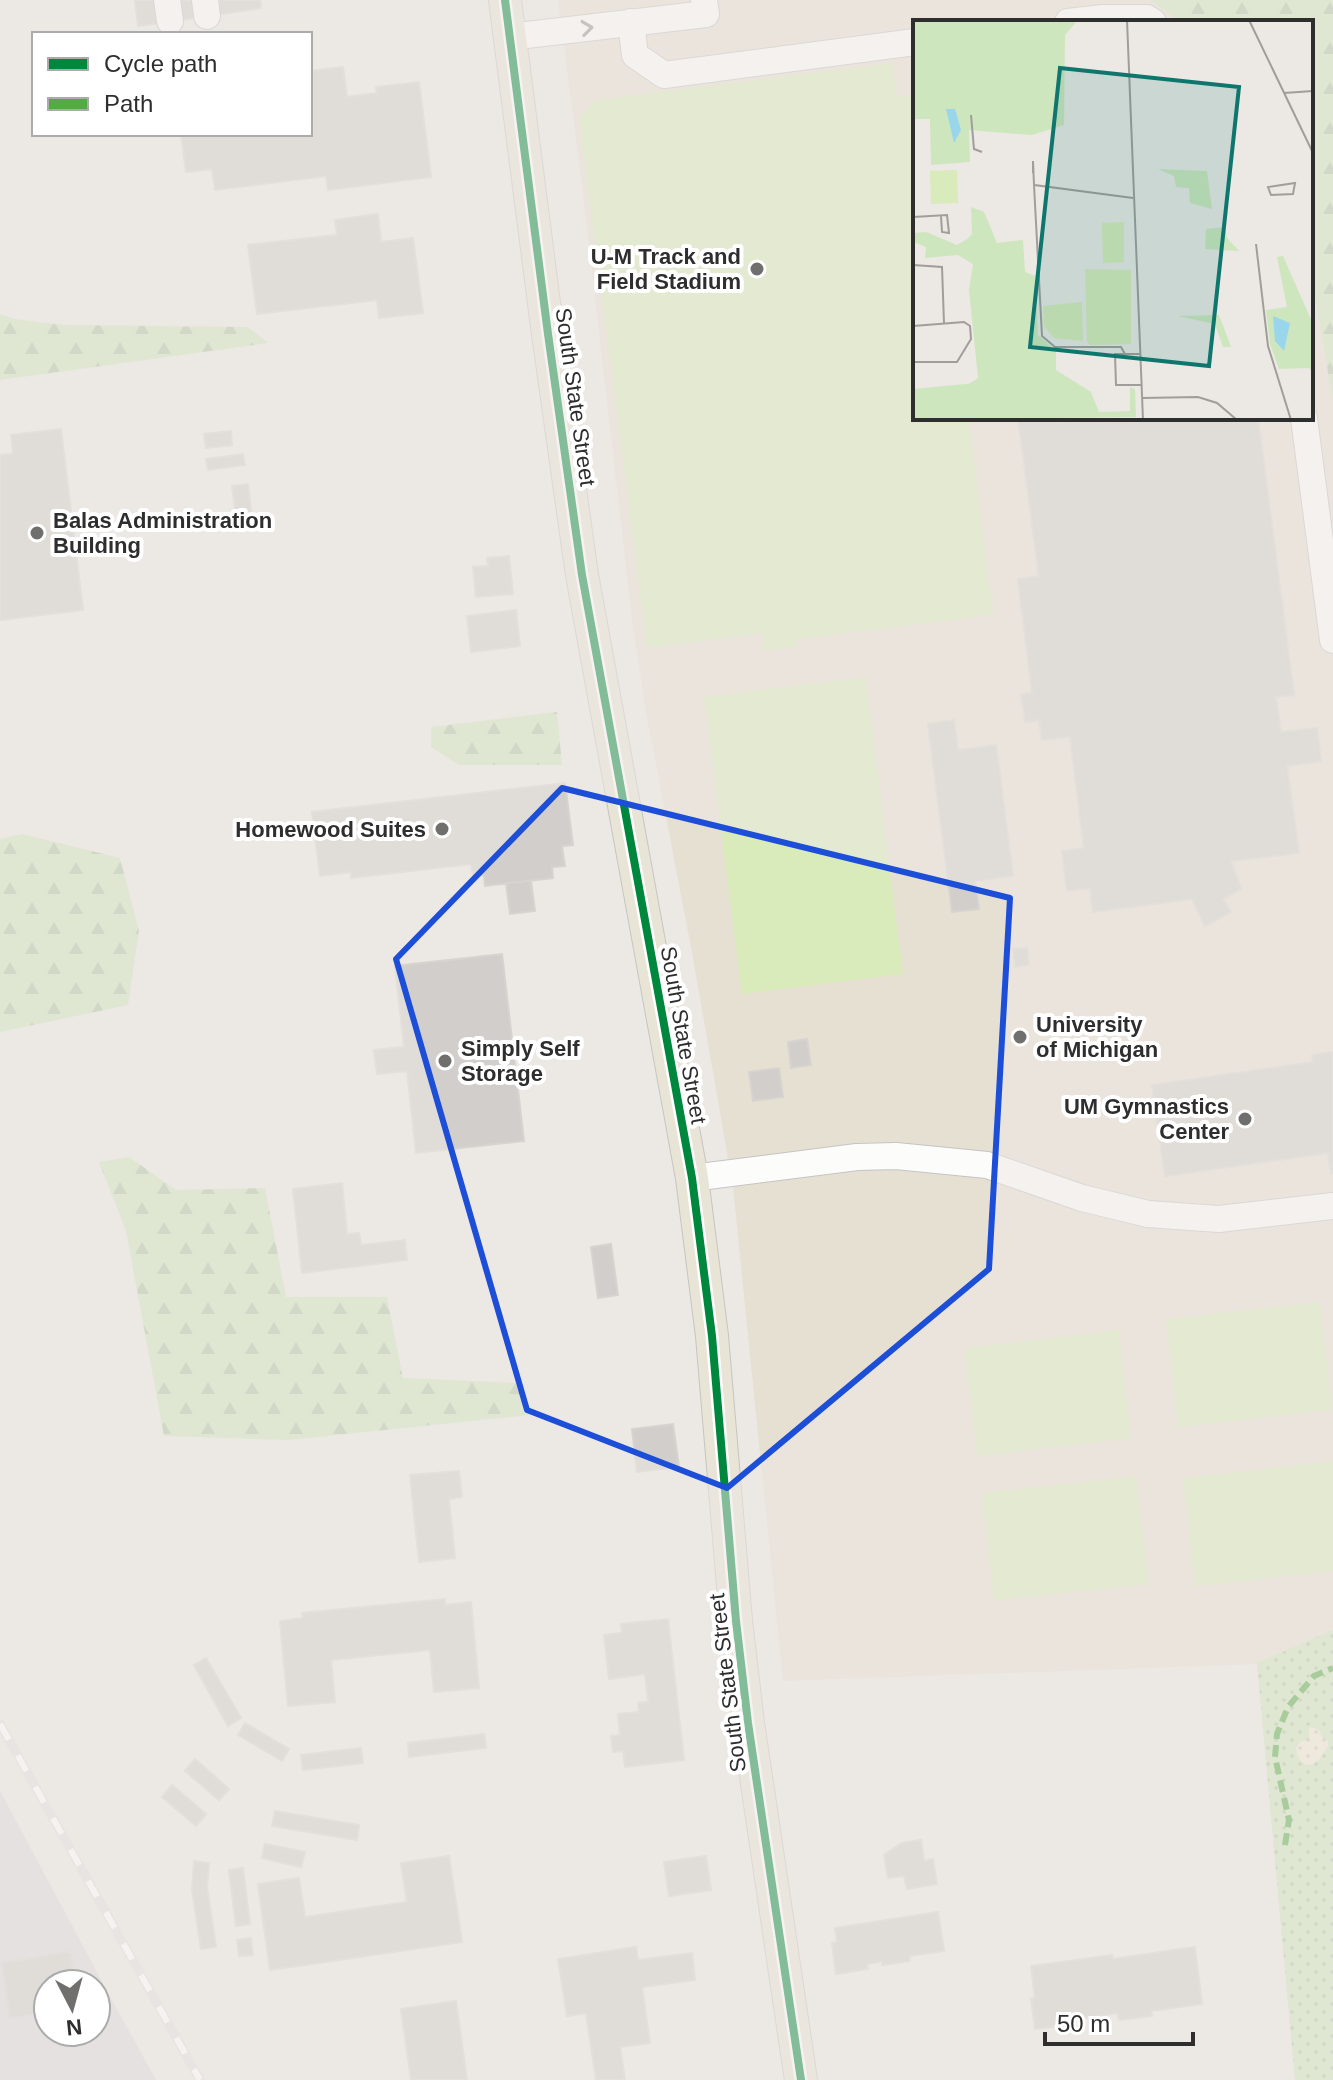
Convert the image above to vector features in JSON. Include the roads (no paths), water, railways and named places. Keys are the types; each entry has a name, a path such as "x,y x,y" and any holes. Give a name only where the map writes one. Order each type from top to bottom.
{"main road":[{"name":"South State Street","path":"505,0 582,575 692,1178 712,1336 736,1621 748,1723 801,2080"}],"lane":[{"path":"509,37 631,22 705,7"},
{"path":"1086,20 1150,20"},
{"path":"631,22 635,55 664,75 913,42"},
{"path":"1304,420 1333,640"},
{"path":"692,1178 857,1157 896,1156 987,1165 1082,1198 1148,1214 1219,1219 1333,1206"}],"railway":[{"path":"0,1724 200,2080"}],"place":[{"name":"U-M Track and Field Stadium","path":"757,269"},
{"name":"Balas Administration Building","path":"37,533"},
{"name":"Homewood Suites","path":"442,829"},
{"name":"University of Michigan","path":"1020,1037"},
{"name":"Simply Self Storage","path":"445,1061"},
{"name":"UM Gymnastics Center","path":"1245,1119"}]}
